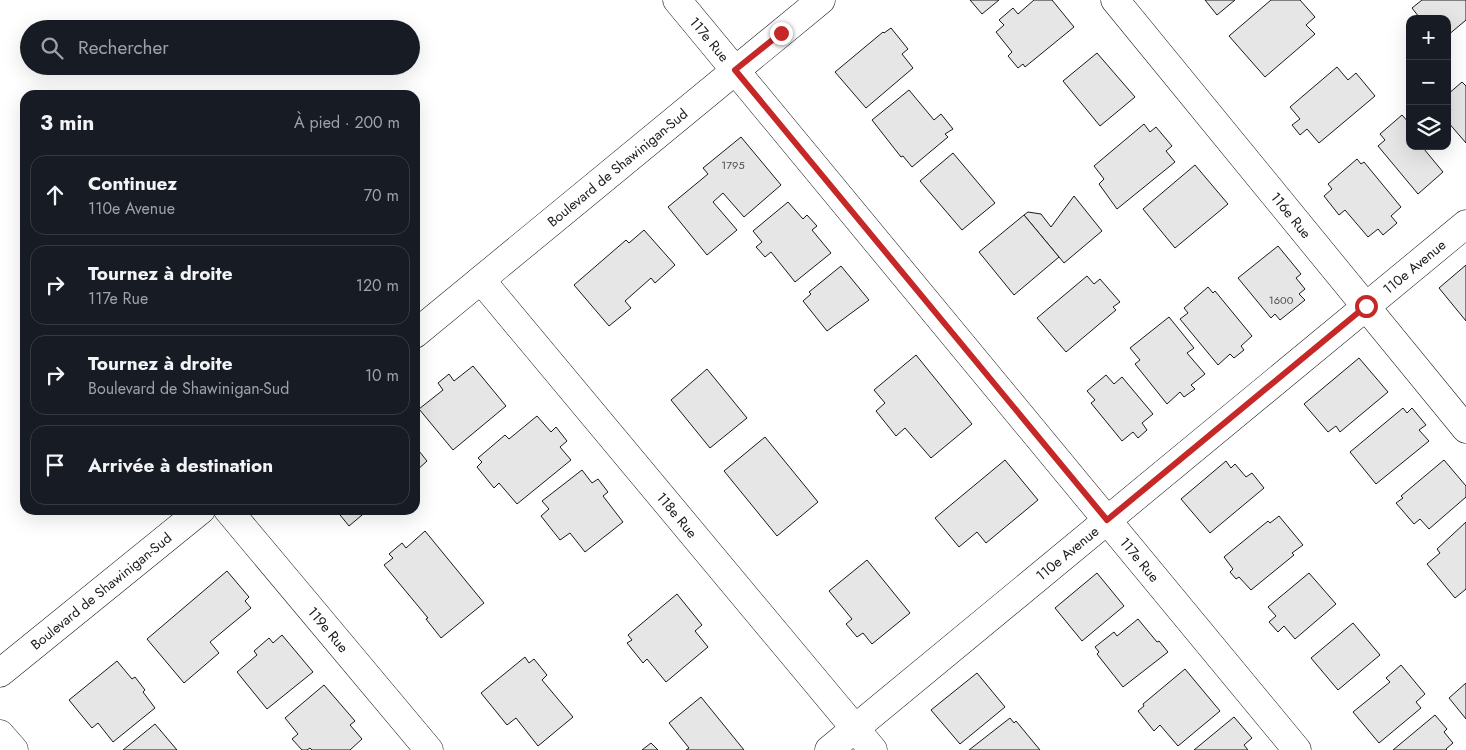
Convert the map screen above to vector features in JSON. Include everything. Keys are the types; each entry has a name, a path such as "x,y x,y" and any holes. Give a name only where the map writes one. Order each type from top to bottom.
{"street":[{"name":"117e Rue","path":"677,0 1297,750"},
{"name":"Boulevard de Shawinigan-Sud","path":"420,330 821,0"},
{"name":"116e Rue","path":"1115,0 1466,429"},
{"name":"110e Avenue","path":"829,750 1466,224"},
{"name":"118e Rue","path":"481,280 872,750"},
{"name":"Boulevard de Shawinigan-Sud","path":"0,673 195,515"},
{"name":"119e Rue","path":"232,515 430,750"},
{"path":"0,734 14,750"}],"building":[{"path":"970,0 999,0 982,14"},
{"path":"1034,0 1052,0 1074,27 1025,67 1023,64 1018,68 1008,56 1012,52 996,32 1004,25 999,20 1013,8 1018,14"},
{"path":"1205,0 1235,0 1217,15"},
{"path":"1271,0 1300,0 1315,17 1306,25 1315,34 1265,77 1229,36"},
{"path":"1422,0 1466,0 1466,20 1451,33 1451,15 1417,15 1412,8"},
{"path":"891,28 908,49 902,54 913,68 866,108 835,72 883,32"},
{"path":"1097,53 1135,97 1100,126 1063,81"},
{"path":"1337,67 1348,80 1356,73 1375,96 1319,143 1307,129 1300,135 1292,125 1300,119 1290,107"},
{"path":"1462,82 1466,86 1466,143 1451,126 1451,92"},
{"path":"909,90 934,120 941,114 953,129 945,134 948,137 912,167 903,156 901,157 872,120"},
{"path":"1402,115 1406,120 1406,150 1425,150 1443,172 1418,194 1378,146 1385,140 1380,134"},
{"path":"1144,124 1150,132 1156,127 1172,146 1166,151 1175,162 1117,209 1099,184 1104,179 1094,166"},
{"path":"741,137 781,185 744,217 723,193 713,202 737,230 707,255 668,207 708,174 703,168"},
{"path":"953,153 995,203 962,230 920,181"},
{"path":"1357,159 1361,164 1364,162 1401,207 1391,216 1397,223 1383,235 1378,229 1368,237 1345,210 1339,215 1324,196 1332,189 1328,184"},
{"path":"1195,165 1228,204 1175,248 1143,209"},
{"path":"1074,196 1102,231 1064,263 1024,215 1028,212 1041,214 1051,227"},
{"path":"788,202 803,219 807,215 817,226 812,230 831,253 795,282 771,252 765,257 756,247 762,242 753,231"},
{"path":"1024,215 1059,257 1014,295 979,252"},
{"path":"644,230 675,265 655,283 651,278 625,301 631,308 609,326 574,285 626,240 629,243"},
{"path":"1278,246 1301,274 1296,278 1305,289 1299,294 1305,300 1280,320 1275,314 1271,318 1238,278"},
{"path":"1466,265 1466,321 1439,288"},
{"path":"841,266 869,300 827,331 803,301 811,294 809,292"},
{"path":"1087,276 1094,284 1100,279 1120,302 1113,307 1116,310 1066,352 1037,318"},
{"path":"1208,287 1213,293 1215,291 1252,336 1241,346 1244,350 1234,358 1230,354 1218,365 1180,319 1188,313 1184,308"},
{"path":"1169,317 1194,348 1187,353 1205,374 1191,385 1195,389 1184,397 1180,392 1167,404 1135,364 1140,360 1130,348"},
{"path":"916,355 972,424 931,458 905,428 896,436 876,411 885,403 874,390"},
{"path":"1359,358 1388,392 1340,432 1336,426 1328,432 1304,404"},
{"path":"473,366 506,406 453,450 420,408 443,390 438,383 449,374 454,381"},
{"path":"707,369 747,418 710,448 671,400"},
{"path":"1106,375 1114,384 1122,377 1153,414 1142,423 1147,430 1138,438 1133,432 1122,441 1091,403 1095,400 1087,391"},
{"path":"1403,408 1407,413 1412,408 1426,425 1419,430 1429,441 1376,484 1350,452"},
{"path":"537,416 551,432 556,427 567,441 560,447 571,460 517,504 499,483 494,488 477,467 482,462 478,458 505,435 509,439"},
{"path":"765,437 818,502 777,536 724,471"},
{"path":"420,452 427,461 420,467"},
{"path":"1005,460 1038,500 986,543 977,532 959,547 935,518"},
{"path":"1444,460 1466,486 1466,497 1429,529 1420,519 1414,524 1396,503 1403,498 1401,496"},
{"path":"1226,461 1231,468 1235,464 1246,477 1252,473 1264,488 1210,533 1181,499"},
{"path":"582,470 592,483 598,479 608,492 603,496 623,522 585,552 570,533 560,540 541,516 549,509 542,501"},
{"path":"340,515 362,515 349,526"},
{"path":"1279,516 1303,545 1292,553 1294,555 1251,590 1239,577 1236,579 1230,572 1233,569 1224,557 1268,521 1270,523"},
{"path":"1466,522 1466,589 1455,598 1427,564 1440,553 1437,549"},
{"path":"425,531 484,603 441,638 426,619 428,618 384,565 393,558 389,554 402,543 406,548"},
{"path":"867,560 910,613 872,644 863,633 857,637 846,624 852,619 829,591"},
{"path":"227,571 249,597 245,601 251,608 210,642 219,653 184,683 147,639"},
{"path":"1097,573 1124,606 1082,641 1055,608"},
{"path":"1309,573 1336,604 1295,639 1284,626 1278,632 1269,622 1276,616 1268,607"},
{"path":"677,594 702,625 695,631 708,647 666,682 647,659 643,663 627,643 632,640 628,635"},
{"path":"1138,619 1168,652 1123,687 1097,654 1099,652 1095,647 1114,632 1117,636"},
{"path":"1353,623 1380,655 1338,690 1311,658"},
{"path":"282,635 313,672 267,709 237,672 257,655 254,651 269,638 273,643"},
{"path":"525,657 529,663 534,659 547,675 542,680 573,717 538,746 516,718 507,725 481,693"},
{"path":"117,661 132,679 135,677 155,708 113,742 98,723 92,728 69,700"},
{"path":"1401,665 1425,694 1416,702 1421,708 1379,743 1353,712 1390,682 1386,678"},
{"path":"1185,669 1220,711 1178,746 1160,725 1154,731 1138,711 1144,706 1143,704"},
{"path":"977,673 1005,707 960,744 931,710"},
{"path":"1466,683 1466,719 1449,698"},
{"path":"324,685 355,721 350,725 362,739 350,750 312,750 310,748 302,750 292,739 298,734 285,718"},
{"path":"701,697 744,750 686,750 689,748 669,723"},
{"path":"1435,715 1447,729 1444,732 1453,743 1447,750 1393,750"},
{"path":"1234,717 1252,738 1244,745 1248,750 1194,750"},
{"path":"1010,718 1014,723 1016,721 1040,750 969,750"},
{"path":"155,724 177,750 123,750"},
{"path":"651,743 658,750 642,750"}],"route":[{"path":"781,33 735,70 1107,520 1366,306"}]}
